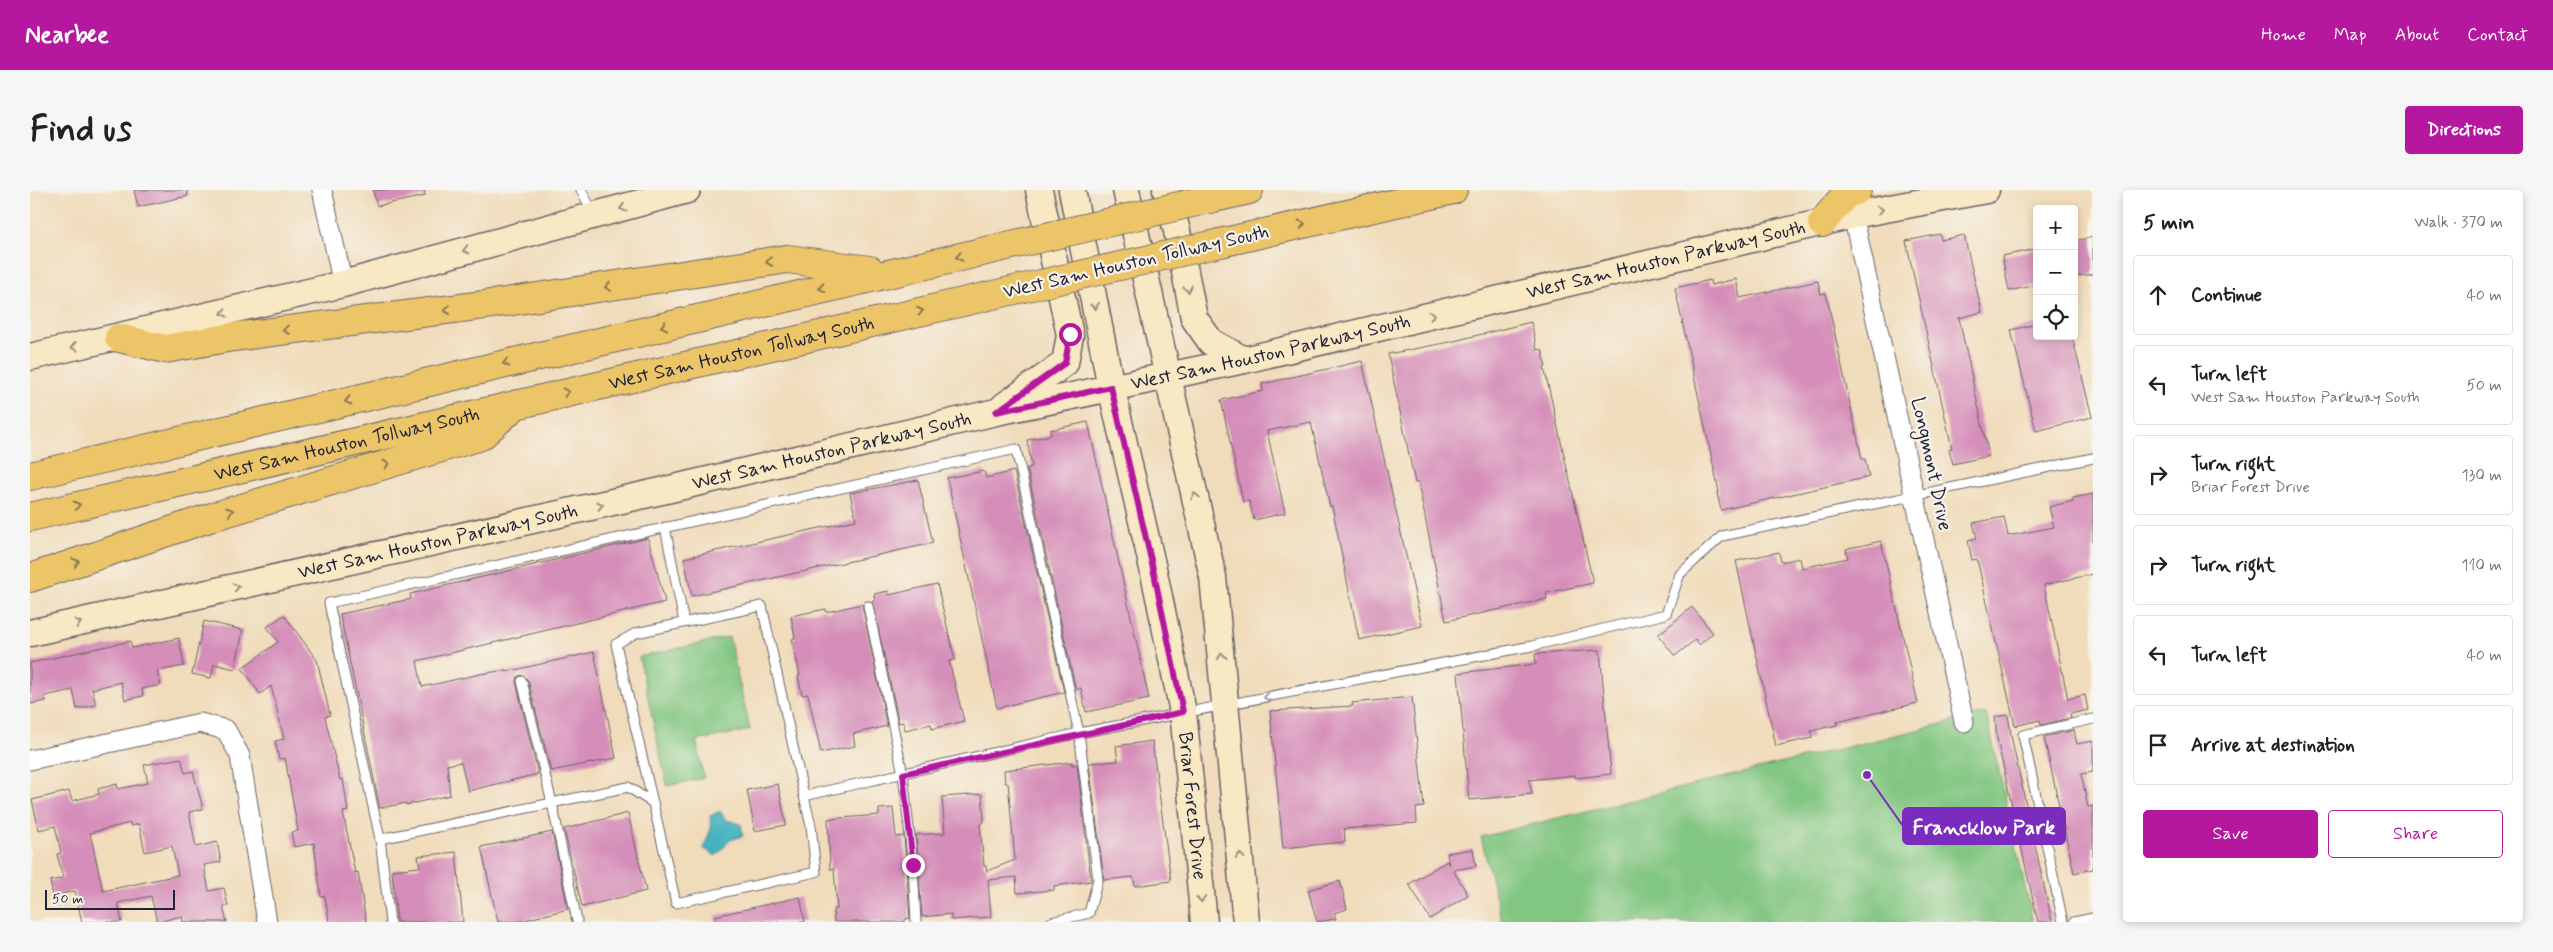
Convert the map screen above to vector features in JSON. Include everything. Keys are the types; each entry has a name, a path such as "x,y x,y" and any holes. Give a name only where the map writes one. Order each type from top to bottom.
{"highway":[{"name":"West Sam Houston Tollway South","path":"30,476 886,273 1249,190"},
{"name":"West Sam Houston Tollway South","path":"30,517 518,403 1453,190"},
{"path":"1822,223 1845,195 1855,203"},
{"path":"119,338 165,349 233,337 492,304 787,259 886,273"},
{"path":"30,578 215,516 481,436 518,403"}],"main road":[{"path":"30,357 119,338 343,284 687,190"},
{"path":"996,412 1065,363 1070,334 1039,190"},
{"name":"Briar Forest Drive","path":"1072,190 1111,387 1154,573 1183,712 1204,922"},
{"name":"Briar Forest Drive","path":"1126,190 1213,577 1227,705 1246,922"},
{"path":"1166,190 1177,231 1194,318 1211,342 1244,360"},
{"path":"1855,203 1986,190"},
{"name":"West Sam Houston Parkway South","path":"30,633 666,490 996,412 1244,360 1822,223"}],"street":[{"path":"322,190 343,284"},
{"name":"Longmont Drive","path":"1855,203 1915,496 1964,722"},
{"path":"30,760 200,723 226,730 240,756 266,922"}],"lane":[{"path":"581,190 594,215"},
{"path":"390,922 380,839 329,603 1016,449 1079,733 1098,879 1089,912 1052,922"},
{"path":"804,796 1079,733 1532,646 1666,614 1680,574 1722,536 2093,458"},
{"path":"664,527 684,622"},
{"path":"762,606 812,826 816,872 676,903 616,644 636,633 684,622 762,606"},
{"path":"868,606 903,774 913,865 916,922"},
{"path":"522,681 552,803 577,921"},
{"path":"2063,922 2023,735 2093,719"},
{"path":"380,839 628,787 653,802"},
{"path":"2074,922 2093,918"}],"green space":[{"path":"729,637 750,730 696,741 704,778 667,786 639,657"},
{"path":"1986,713 2033,922 1502,922 1481,837"}],"water":[{"path":"720,811 726,820 741,824 743,836 730,840 716,856 703,848 711,829 710,816"}],"building":[{"path":"134,190 187,190 188,196 138,207"},
{"path":"373,190 424,190 425,196 377,206"},
{"path":"1940,234 1941,240 1964,235 1982,312 1959,318 1989,456 1953,464 1949,449 1952,448 1906,241"},
{"path":"2093,237 2093,274 2078,276 2078,240"},
{"path":"2033,250 2033,286 2009,291 2002,256"},
{"path":"1736,279 1740,298 1818,281 1821,294 1826,293 1862,459 1865,459 1869,477 1721,510 1717,493 1719,492 1675,288 1710,280 1711,285"},
{"path":"1531,322 1537,350 1542,349 1546,367 1544,367 1593,583 1546,593 1547,599 1446,621 1418,482 1415,483 1388,354 1450,342"},
{"path":"2033,325 2033,340 2073,340 2092,417 2036,431 2011,330"},
{"path":"1362,361 1422,626 1359,640 1332,506 1330,507 1311,422 1267,431 1285,513 1254,520 1249,501 1243,502 1221,400 1263,391 1262,384"},
{"path":"1088,422 1149,699 1086,712 1081,688 1076,690 1027,468 1032,467 1027,440 1051,435 1050,430"},
{"path":"984,471 986,478 1014,471 1064,692 997,708 947,478"},
{"path":"918,480 933,543 692,596 684,558 856,520 850,493"},
{"path":"2093,494 2093,574 2044,585 2068,699 2085,695 2088,710 2070,714 2071,718 2041,725 2040,720 2015,726 1977,559 1972,560 1968,540 1977,538 1973,523 2004,517 2008,536 2054,527 2049,507 2073,501 2073,498"},
{"path":"648,538 665,602 417,661 422,687 480,674 506,670 506,672 594,652 616,758 551,771 528,680 521,675 517,677 516,682 538,774 468,791 461,762 447,765 450,795 406,805 406,803 380,808 340,614 411,599 410,594"},
{"path":"1881,541 1918,703 1837,722 1837,725 1811,731 1812,738 1776,746 1736,561 1779,552 1781,562 1800,558 1802,568 1848,558 1846,549"},
{"path":"937,584 955,660 949,661 964,721 932,729 931,724 905,730 903,722 899,723 872,601 875,601 874,594 888,591 889,595"},
{"path":"862,604 887,726 853,734 855,746 821,753 808,694 802,695 792,639 795,638 791,616 826,609 826,612"},
{"path":"1692,607 1713,633 1699,645 1695,640 1675,656 1658,635"},
{"path":"284,615 317,660 330,715 325,717 340,780 343,779 348,811 343,812 355,873 358,872 366,922 329,922 325,896 321,897 314,843 294,847 291,832 298,831 285,758 279,759 275,741 284,739 271,686 260,694 242,668 278,642 267,627"},
{"path":"204,621 243,630 235,669 214,664 211,678 192,674"},
{"path":"179,638 184,666 157,671 161,685 142,689 143,696 125,700 121,682 92,689 96,705 77,709 73,690 45,696 46,701 30,704 30,663 130,641 132,648"},
{"path":"1600,650 1611,774 1575,778 1575,775 1529,780 1532,794 1469,800 1458,673 1536,664 1535,654"},
{"path":"1412,697 1424,807 1416,808 1417,823 1344,829 1345,842 1283,848 1270,711 1353,706 1352,703"},
{"path":"2008,715 2052,922 2038,922 1997,739 1995,717"},
{"path":"2074,730 2077,744 2093,741 2093,772 2081,774 2088,807 2093,806 2093,869 2074,873 2044,737"},
{"path":"1152,741 1171,881 1135,886 1133,877 1104,880 1089,763 1118,761 1116,746"},
{"path":"181,758 185,773 193,771 203,809 189,812 196,847 217,842 221,862 204,865 209,891 224,888 228,906 223,907 227,922 183,922 182,916 157,922 151,896 118,903 122,922 82,922 75,891 53,896 50,881 63,878 57,854 61,853 55,826 39,830 32,800 69,791 72,801 99,794 98,789 117,784 118,789 148,783 144,765","holes":["130,823 131,826 139,824 145,852 172,846 178,875 103,891 90,833"]},
{"path":"1072,762 1072,765 1077,764 1091,881 1054,886 1054,890 1017,893 1016,877 988,880 991,917 951,920 951,914 922,917 916,835 945,833 942,797 982,794 984,822 980,825 984,866 986,866 987,871 1015,860 1008,783 1005,783 1004,770"},
{"path":"778,784 786,825 755,831 747,790"},
{"path":"893,808 896,837 904,836 910,918 905,919 905,922 834,922 833,909 837,909 834,869 830,869 828,819 879,815 879,809"},
{"path":"628,813 646,891 582,907 564,829"},
{"path":"552,832 568,909 517,922 498,922 481,847"},
{"path":"1473,849 1476,866 1453,870 1468,895 1430,919 1409,884 1447,861 1449,865 1447,853"},
{"path":"456,852 463,922 397,922 392,870 420,867 418,856"},
{"path":"1340,881 1347,909 1334,913 1336,919 1317,922 1308,890"},
{"path":"800,897 805,922 716,922 715,916"}],"place":[{"name":"Francklow Park","path":"1867,775"}],"route":[{"path":"913,865 903,774 1079,733 1183,712 1154,573 1111,387 996,412 1065,363 1070,334"}]}
